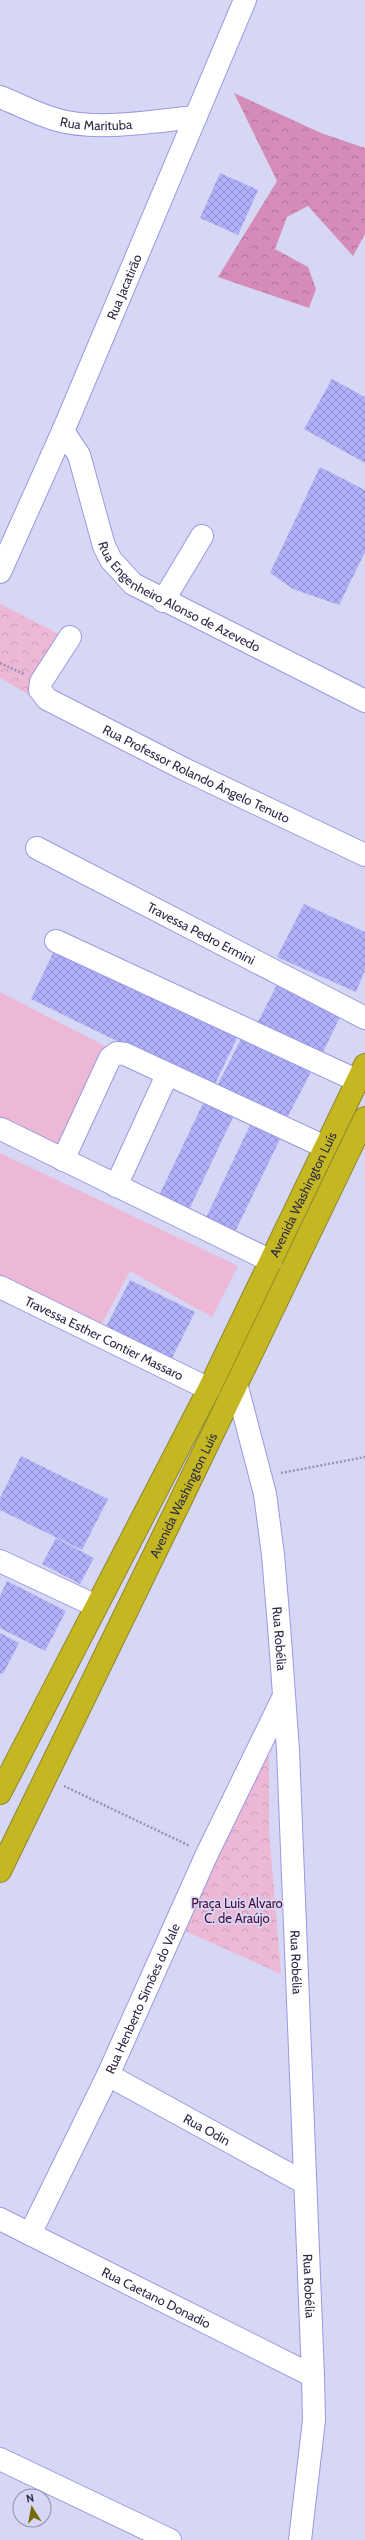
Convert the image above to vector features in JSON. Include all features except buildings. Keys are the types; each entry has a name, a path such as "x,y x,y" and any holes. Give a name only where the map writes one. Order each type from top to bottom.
{"highway":[{"name":"Avenida Washington Luís","path":"0,1793 209,1389 361,1073"},
{"name":"Avenida Washington Luís","path":"0,1871 138,1585 237,1387 365,1118"}],"street":[{"name":"Rua Jacatirão","path":"0,572 64,431 245,0"},
{"name":"Rua Marituba","path":"0,97 55,119 75,122 128,123 196,116"},
{"name":"Rua Engenheiro Alonso de Azevedo","path":"64,431 79,456 104,546 111,560 133,584 163,601 365,700"},
{"path":"163,601 202,536"},
{"path":"41,682 70,636"},
{"name":"Rua Professor Rolando Ângelo Tenuto","path":"41,682 40,690 47,699 80,717 235,794 365,856"},
{"name":"Travessa Pedro Ermini","path":"37,848 365,1018"},
{"path":"56,941 361,1073"},
{"path":"63,1160 110,1058 117,1053 126,1054 167,1075 325,1147"},
{"path":"116,1186 167,1075"},
{"path":"1,1129 271,1260"},
{"name":"Travessa Esther Contier Massaro","path":"0,1287 209,1389"},
{"name":"Rua Robélia","path":"237,1387 261,1477 273,1555 288,1750 314,2420 300,2540"},
{"path":"0,1562 96,1606"},
{"name":"Rua Henberto Simões do Vale","path":"30,2234 108,2075 207,1854 284,1697"},
{"name":"Rua Odin","path":"108,2075 305,2183"},
{"name":"Rua Caetano Donadio","path":"0,2219 313,2376"},
{"path":"0,2459 170,2540"}],"path":[{"path":"0,663 41,682"},
{"path":"261,1477 365,1457"},
{"path":"46,1778 207,1854"}],"green space":[{"path":"234,93 321,133 365,148 365,234 353,256 308,206 287,217 275,249 308,267 316,289 309,308 218,277 277,181"},
{"path":"0,604 63,636 31,696 0,678"},
{"path":"0,992 109,1048 61,1152 0,1127"},
{"path":"0,1153 238,1266 212,1317 130,1271 98,1331 0,1280"},
{"name":"Praça Luis Alvaro C. de Araújo","path":"269,1749 269,1830 281,1974 185,1931 240,1807"}]}
